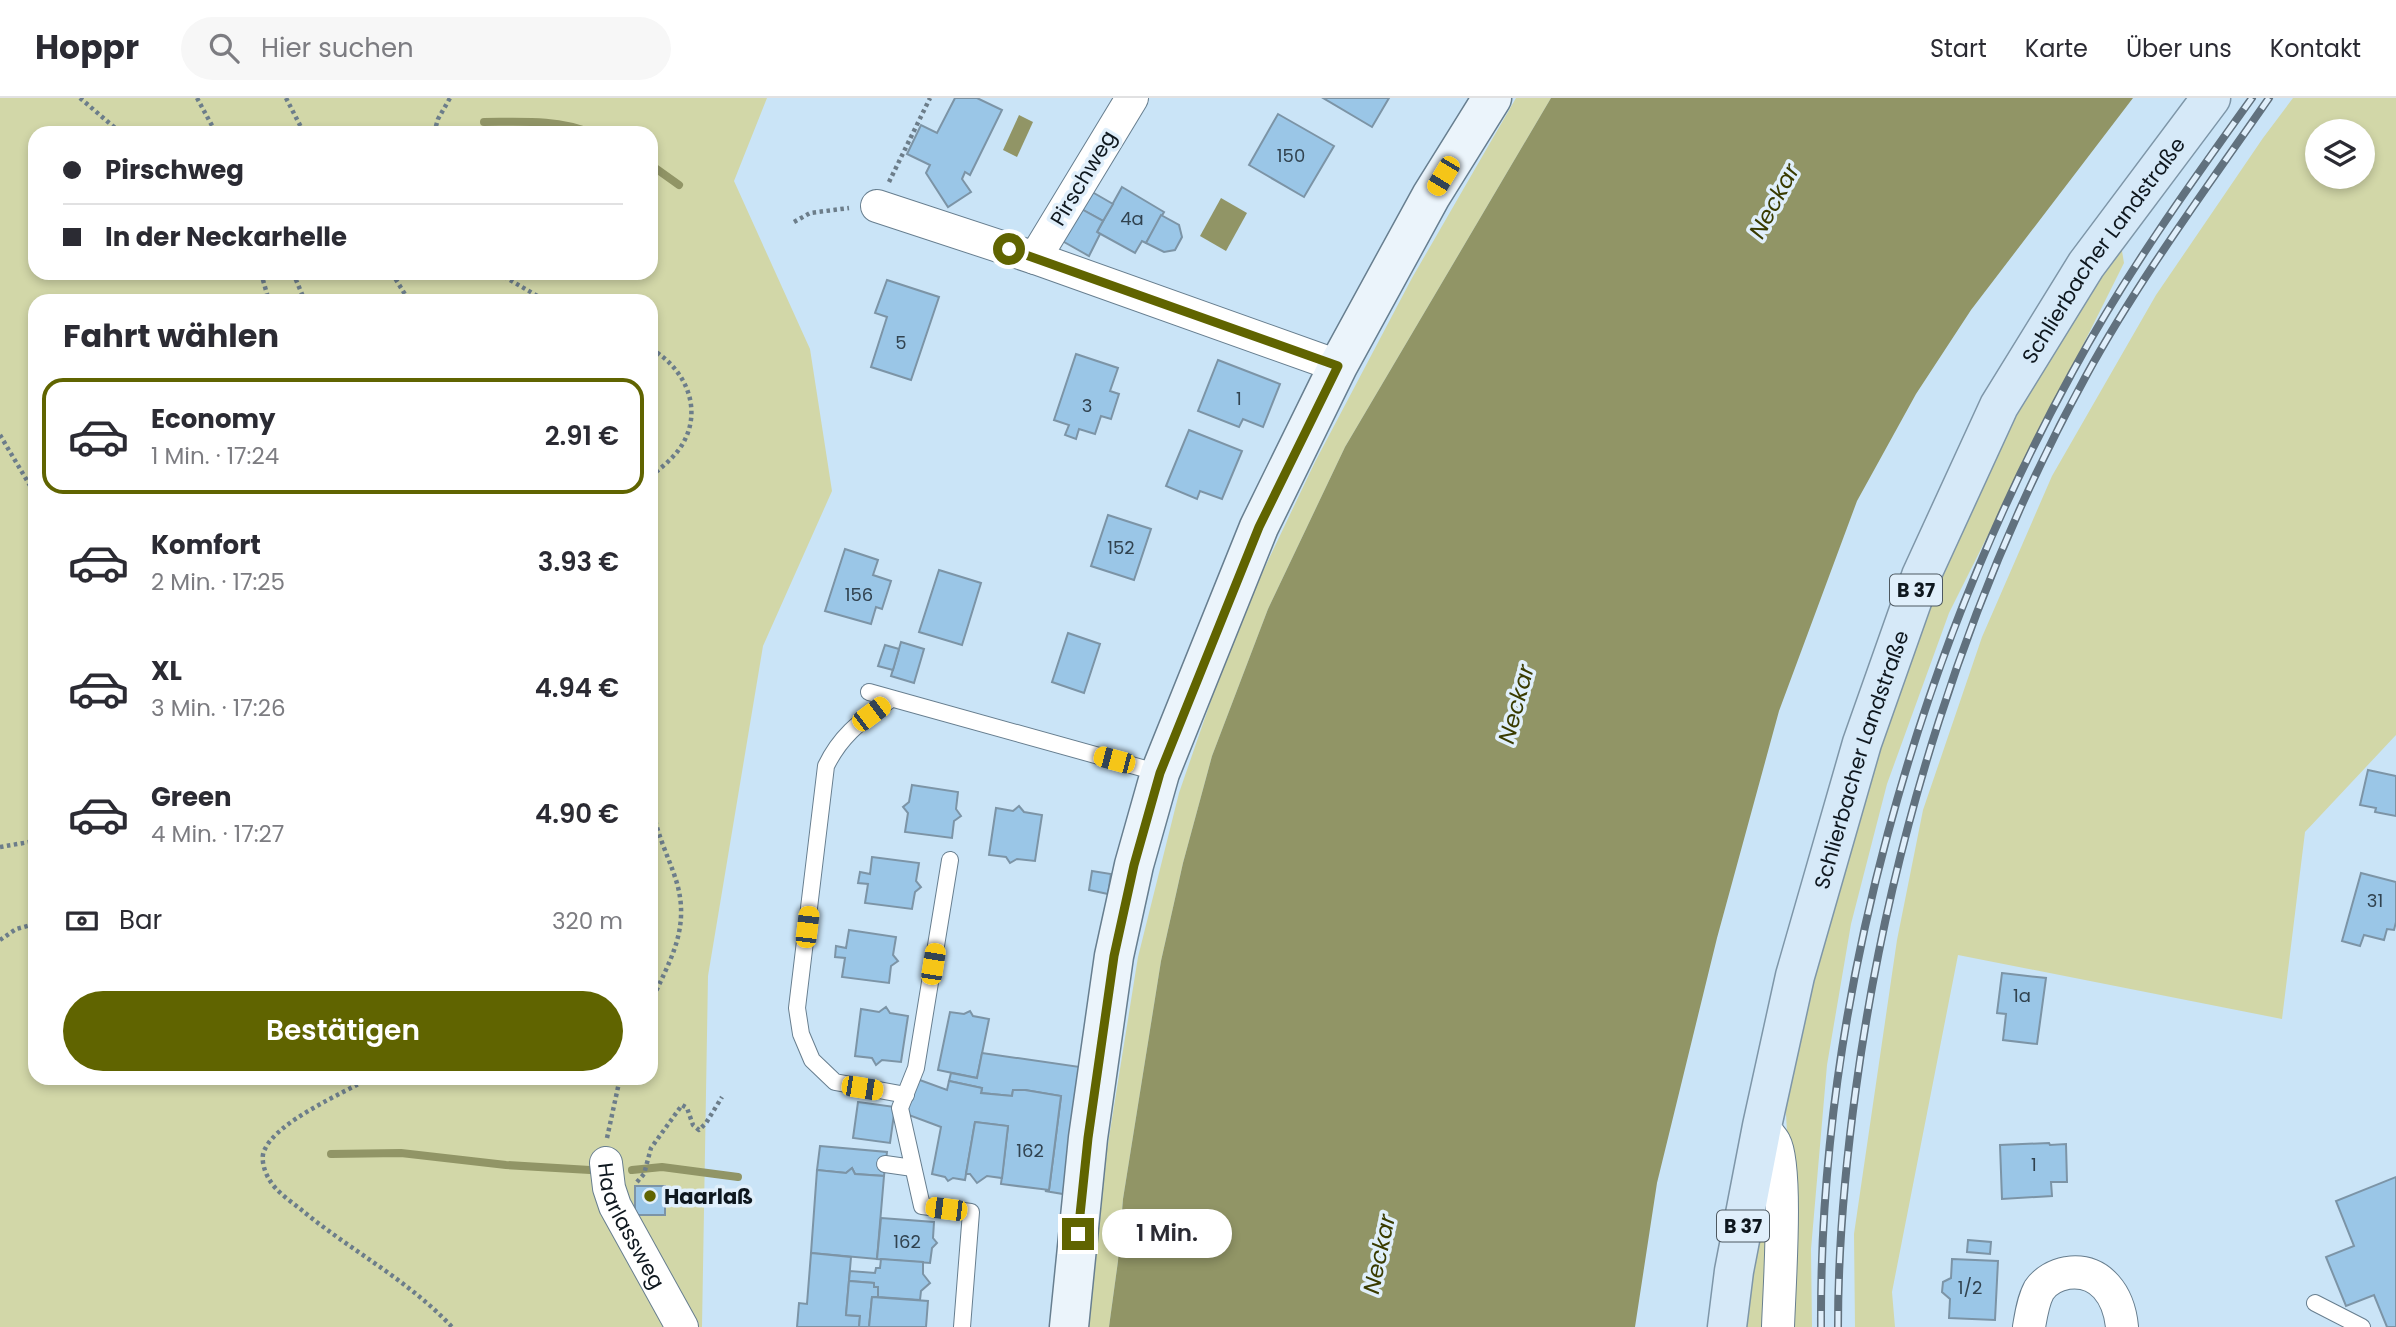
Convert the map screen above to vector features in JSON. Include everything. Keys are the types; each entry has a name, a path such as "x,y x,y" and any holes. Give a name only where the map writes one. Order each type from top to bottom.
{"main road":[{"path":"1069,1327 1088,1138 1114,956 1134,865 1160,773 1259,527 1338,366 1431,196 1492,98"},
{"name":"Schlierbacher Landstraße","path":"1727,1327 1734,1271 1762,1126 1795,976 1858,756 1921,576 1998,407 2086,265 2211,98"}],"street":[{"name":"Pirschweg","path":"1035,257 1132,98"},
{"path":"882,196 1035,257 1338,366"},
{"path":"1762,1126 1777,1144 1780,1166 1778,1327"},
{"name":"Haarlassweg","path":"606,1163 609,1188 615,1206 682,1327"},
{"path":"2029,1327 2035,1299 2044,1284 2057,1276 2075,1273 2091,1275 2105,1284 2117,1304 2122,1327"}],"lane":[{"path":"869,692 1160,773"},
{"path":"891,699 851,729 835,747 826,766 797,1008 801,1034 812,1060 835,1082 906,1095"},
{"path":"950,860 916,1068 900,1108 922,1206 971,1212 962,1327"},
{"path":"886,1164 914,1168"},
{"path":"2315,1303 2362,1327"}],"path":[{"path":"80,98 113,126"},
{"path":"197,98 212,126"},
{"path":"286,98 300,126"},
{"path":"436,126 450,98"},
{"path":"794,222 810,213 882,196 930,98"},
{"path":"510,280 534,294"},
{"path":"658,355 675,368 689,392 692,408 690,426 682,445 658,470"},
{"path":"0,435 28,482"},
{"path":"658,827 676,879 682,926 674,952 658,987"},
{"path":"0,847 28,842"},
{"path":"0,940 16,929 28,926"},
{"path":"357,1085 319,1105 270,1140 263,1152 264,1167 269,1180 283,1195 404,1285 452,1327"},
{"name":"Haarlassweg","path":"606,1163 607,1133 618,1085"},
{"path":"643,1174 651,1148 682,1105 687,1108 699,1130 722,1097"}],"shaded area":[{"path":"0,98 767,98 734,181 810,349 832,491 763,646 708,976 702,1327 0,1327"},
{"path":"1516,98 1551,98 1345,447 1268,609 1212,756 1183,863 1161,961 1123,1199 1109,1327 1089,1327 1107,1150 1138,957 1179,793 1236,628 1315,462 1412,278"},
{"path":"2293,98 2396,98 2396,735 2305,832 2282,1019 1958,955 1892,1292 1895,1327 1855,1327 1854,1234 1897,940 1923,810 1982,637 2052,476 2156,295"},
{"path":"2121,245 2124,263 1949,613 1887,784 1851,924 1827,1065 1811,1249 1812,1327 1790,1327 1790,1189 1785,1095 1803,1009 1906,658 1987,469 2053,350"},
{"path":"1768,1231 1765,1327 1745,1327 1758,1236"}],"water":[{"name":"Neckar","path":"1551,98 2133,98 1971,310 1916,394 1857,501 1779,711 1717,938 1657,1183 1635,1327 1109,1327 1123,1199 1161,961 1183,863 1212,756 1268,609 1345,447"},
{"path":"1019,115 1033,122 1017,157 1003,150"},
{"path":"1221,198 1247,213 1226,251 1200,236"}],"building":[{"path":"955,98 977,98 1002,110 970,175 965,172 962,179 971,192 948,207 926,173 930,165 907,154 921,125 937,133"},
{"path":"1323,98 1389,98 1372,127"},
{"path":"1278,114 1334,146 1304,197 1249,165"},
{"path":"1122,187 1164,212 1146,243 1142,241 1135,253 1097,232"},
{"path":"1087,189 1113,204 1103,221 1077,207"},
{"path":"1076,206 1103,221 1089,256 1057,238"},
{"path":"1161,215 1179,225 1182,237 1175,250 1164,252 1146,243"},
{"path":"887,280 939,297 911,380 871,367 887,317 875,313"},
{"path":"1076,354 1118,368 1110,391 1119,394 1111,419 1101,416 1095,434 1079,429 1076,439 1065,435 1069,425 1054,420"},
{"path":"1218,360 1280,384 1263,427 1243,419 1239,427 1198,411"},
{"path":"1189,430 1242,451 1222,499 1200,491 1197,499 1166,486"},
{"path":"1108,515 1151,529 1134,580 1091,566"},
{"path":"845,549 878,560 873,575 891,581 882,609 876,607 871,624 825,611"},
{"path":"939,570 981,583 962,645 919,632"},
{"path":"1068,633 1100,644 1084,693 1052,682"},
{"path":"901,642 924,649 914,683 891,676"},
{"path":"885,645 899,649 893,670 878,666"},
{"path":"2368,770 2396,776 2396,816 2375,812 2376,808 2360,805"},
{"path":"912,785 958,792 956,809 961,816 954,821 952,838 905,832 908,813 903,807 909,802"},
{"path":"1019,806 1024,812 1042,815 1035,861 1017,859 1010,863 1006,857 989,855 996,808 1013,811"},
{"path":"872,857 919,863 916,881 921,887 915,892 912,909 865,903 868,884 858,883 860,872 870,874"},
{"path":"1092,871 1111,874 1108,894 1089,890"},
{"path":"2361,873 2396,882 2396,922 2394,930 2387,929 2384,940 2364,935 2360,946 2342,941"},
{"path":"849,930 896,937 893,955 898,961 891,966 889,983 842,977 845,958 835,957 836,946 846,948"},
{"path":"2002,973 2046,978 2037,1044 2003,1040 2006,1014 1997,1013"},
{"path":"886,1007 890,1013 908,1016 901,1062 882,1060 876,1065 872,1058 855,1056 861,1009 879,1012"},
{"path":"970,1011 973,1016 989,1019 977,1078 938,1070 950,1012 964,1014"},
{"path":"982,1053 1080,1067 1063,1194 1045,1191 1049,1190 1061,1096 1025,1090 1013,1090 1012,1096 981,1093 982,1088 949,1081 951,1073 977,1078"},
{"path":"917,1079 947,1090 949,1081 982,1088 981,1093 1012,1096 1013,1090 1025,1090 1061,1096 1049,1190 1001,1184 1008,1126 975,1122 965,1180 953,1178 948,1181 945,1177 932,1174 941,1127 906,1114"},
{"path":"858,1102 895,1107 890,1143 853,1138"},
{"path":"975,1122 1008,1126 1002,1178 987,1176 977,1183 970,1174 966,1174"},
{"path":"2066,1144 2067,1182 2051,1182 2052,1196 2002,1199 2000,1145"},
{"path":"820,1146 887,1152 884,1176 855,1174 852,1168 846,1173 817,1170"},
{"path":"852,1168 855,1174 884,1176 877,1259 811,1253 817,1170 846,1173"},
{"path":"2396,1177 2396,1327 2387,1327 2374,1295 2346,1306 2326,1257 2354,1246 2336,1201"},
{"name":"Haarlaß","path":"635,1186 665,1186 665,1215 635,1215"},
{"path":"881,1218 934,1222 933,1238 937,1243 932,1248 930,1263 877,1259"},
{"path":"1968,1240 1991,1242 1990,1254 1967,1252"},
{"path":"811,1253 851,1257 846,1315 860,1316 859,1327 797,1327 799,1303 807,1304"},
{"path":"881,1259 923,1262 923,1274 930,1283 921,1291 920,1300 878,1297 878,1287 874,1287 874,1283 849,1281 850,1271 875,1273 876,1268 880,1268"},
{"path":"1952,1259 1998,1261 1995,1320 1949,1318 1950,1299 1942,1292 1943,1282 1951,1278"},
{"path":"849,1281 874,1283 874,1287 878,1287 878,1297 872,1297 869,1327 859,1327 860,1316 846,1315"},
{"path":"872,1297 928,1301 926,1327 869,1327"}],"waterway":[{"path":"484,122 551,123 568,126"},
{"path":"658,170 679,185"},
{"path":"331,1154 401,1153 506,1165 590,1170"},
{"path":"632,1170 662,1167 738,1177"}],"railway":[{"path":"1821,1327 1825,1204 1838,1080 1859,957 1888,834 1924,713 1968,594 2017,480 2073,371 2136,266 2252,98"},
{"path":"1838,1327 1845,1177 1870,996 1912,812 1939,721 1970,632 2043,459 2106,340 2197,200 2269,98"}],"place":[{"name":"Haarlaß","path":"650,1196"}],"route":[{"path":"1009,249 1338,366 1259,527 1160,773 1134,865 1114,956 1088,1138 1078,1234"}]}
